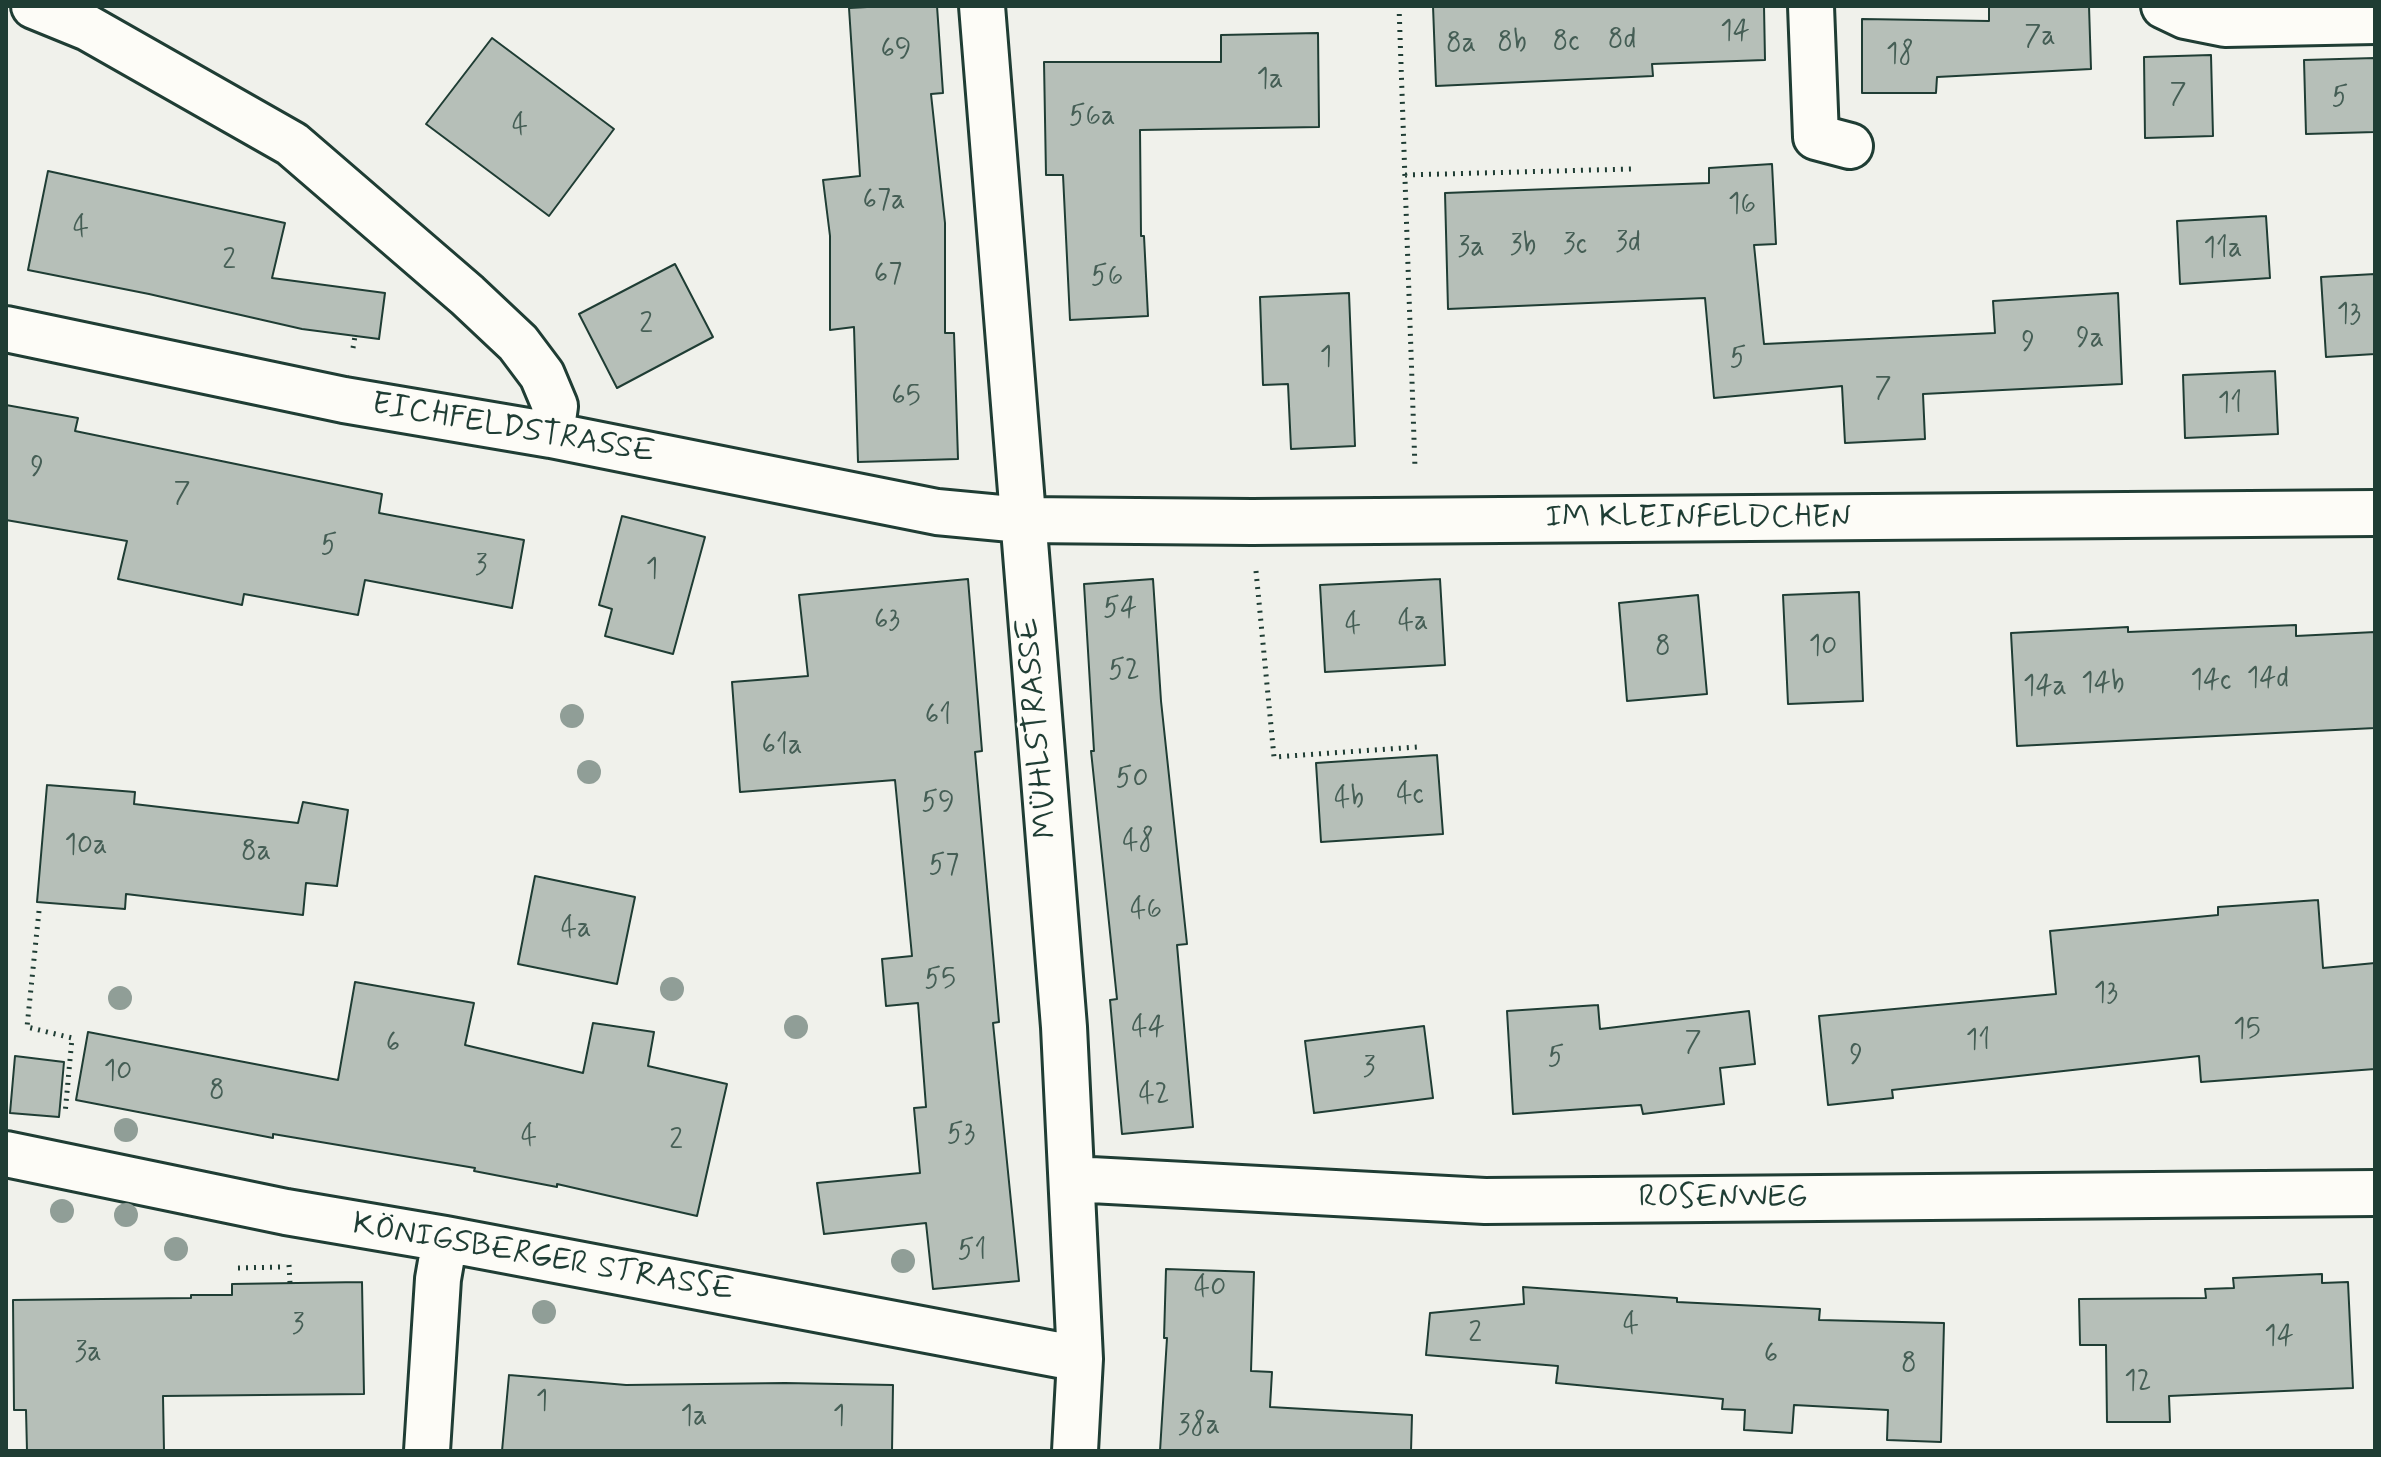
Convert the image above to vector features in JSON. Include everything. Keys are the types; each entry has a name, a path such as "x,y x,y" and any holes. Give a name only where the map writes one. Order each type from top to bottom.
{"street":[{"path":"34,6 88,28 292,144 518,343 542,375 555,406 551,435"},
{"name":"MÜHLSTRASSE","path":"982,6 1064,1027 1080,1359 1075,1451"},
{"path":"1811,6 1816,137 1850,146"},
{"path":"2164,6 2185,16 2225,24 2375,21"},
{"name":"EICHFELDSTRASSE","path":"6,329 344,400 551,435 937,512 1022,520"},
{"name":"IM KLEINFELDCHEN","path":"1022,520 1252,522 2375,513"},
{"name":"KÖNIGSBERGER STRASSE","path":"6,1154 286,1212 1080,1359"},
{"name":"ROSENWEG","path":"1072,1179 1485,1201 2375,1193"},
{"path":"427,1451 438,1279 445,1239"}],"path":[{"path":"1399,6 1417,521"},
{"path":"1405,175 1631,169"},
{"path":"1252,522 1274,757 1417,747"},
{"path":"39,911 27,1027 72,1038 64,1123"},
{"path":"238,1268 289,1266 290,1283"}],"building":[{"path":"937,6 943,93 931,94 945,223 945,333 954,333 958,459 858,462 854,327 830,330 830,236 823,180 860,176 849,8"},
{"path":"1433,6 1764,6 1765,60 1652,64 1653,76 1436,86"},
{"path":"1989,6 2089,6 2091,69 1937,77 1936,93 1862,93 1862,19 1989,21"},
{"path":"1318,33 1319,127 1140,130 1141,236 1144,236 1148,316 1070,320 1063,175 1046,175 1044,62 1221,62 1221,35"},
{"path":"492,38 614,129 549,216 426,124"},
{"path":"2211,55 2213,136 2145,138 2144,57"},
{"path":"2375,58 2375,132 2306,134 2304,60"},
{"path":"1772,164 1776,244 1754,245 1764,344 1995,333 1993,301 2118,293 2122,384 1923,394 1925,439 1845,443 1842,386 1714,398 1705,298 1448,309 1445,193 1709,183 1709,168"},
{"path":"48,171 285,223 272,278 385,293 379,339 302,329 28,270"},
{"path":"2266,216 2270,278 2180,284 2177,221"},
{"path":"675,264 713,337 617,388 579,314"},
{"path":"2375,274 2375,354 2326,357 2321,277"},
{"path":"1349,293 1355,446 1291,449 1288,384 1263,385 1260,297"},
{"path":"2275,371 2278,434 2185,438 2183,375"},
{"path":"6,405 78,418 75,431 382,494 379,513 524,540 512,608 365,580 358,615 244,594 242,605 118,579 127,541 6,520"},
{"path":"622,516 705,537 673,654 605,636 612,609 599,605"},
{"path":"968,579 982,751 975,752 999,1022 993,1023 1019,1281 933,1289 926,1223 824,1234 817,1183 920,1173 914,1108 926,1107 918,1003 886,1006 882,959 912,956 895,780 740,792 732,682 808,676 799,595"},
{"path":"1153,579 1161,701 1187,944 1177,945 1193,1127 1122,1134 1110,1000 1117,999 1091,751 1094,751 1084,584"},
{"path":"1440,579 1445,665 1325,672 1320,585"},
{"path":"1859,592 1863,701 1788,704 1783,595"},
{"path":"1698,595 1707,694 1627,701 1619,603"},
{"path":"2296,625 2296,636 2375,632 2375,728 2017,746 2011,633 2128,627 2128,632"},
{"path":"1437,755 1443,834 1321,842 1316,763"},
{"path":"47,785 135,792 134,804 298,823 303,802 348,810 337,886 306,883 303,915 126,894 125,909 37,902"},
{"path":"535,876 635,897 617,984 518,964"},
{"path":"2318,900 2323,968 2375,963 2375,1069 2201,1082 2199,1056 1892,1090 1893,1098 1828,1105 1819,1016 2056,994 2050,931 2218,915 2218,907"},
{"path":"355,982 474,1003 465,1045 583,1073 593,1023 654,1032 648,1066 727,1084 697,1216 557,1184 557,1187 474,1171 475,1168 273,1134 273,1138 76,1100 88,1032 338,1080"},
{"path":"1598,1005 1600,1029 1749,1011 1755,1064 1720,1068 1724,1104 1643,1114 1641,1105 1513,1114 1507,1011"},
{"path":"1424,1026 1433,1098 1314,1113 1305,1041"},
{"path":"15,1056 64,1062 59,1117 10,1113"},
{"path":"1166,1269 1254,1272 1251,1371 1272,1372 1270,1407 1412,1415 1411,1451 1160,1451 1167,1338 1164,1338"},
{"path":"2322,1274 2322,1283 2348,1282 2353,1388 2169,1396 2170,1422 2107,1422 2106,1345 2080,1345 2079,1299 2206,1298 2205,1289 2234,1288 2233,1278"},
{"path":"362,1282 364,1394 163,1396 164,1451 27,1451 26,1410 14,1410 13,1300 191,1298 191,1295 232,1295 232,1284"},
{"path":"1523,1287 1677,1298 1677,1302 1820,1309 1819,1320 1944,1323 1941,1442 1887,1440 1888,1410 1794,1405 1792,1433 1744,1430 1745,1410 1722,1409 1723,1399 1556,1383 1558,1366 1426,1355 1430,1313 1524,1304"},
{"path":"509,1375 626,1385 893,1385 892,1451 502,1451"}]}
